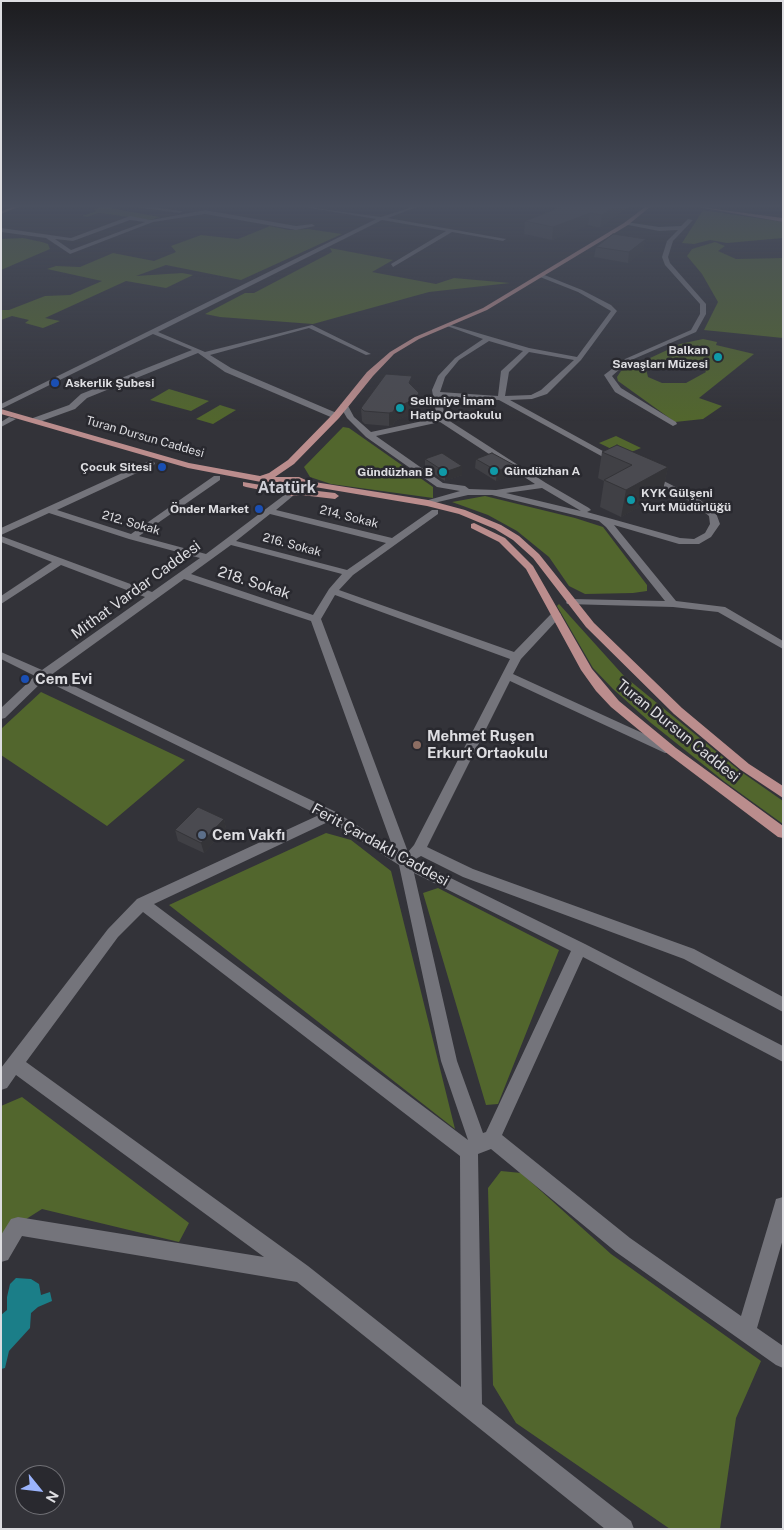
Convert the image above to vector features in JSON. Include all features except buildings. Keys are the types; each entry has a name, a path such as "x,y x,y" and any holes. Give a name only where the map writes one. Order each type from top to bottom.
{"main road":[{"path":"261,479 284,468 298,456 336,416 370,374 392,352 417,338 485,309 538,278"},
{"name":"Turan Dursun Caddesi","path":"1,409 188,465 261,479 295,479 306,483 436,508 483,529 502,540 530,568 575,652 600,688 615,704 672,751 783,833"},
{"name":"Turan Dursun Caddesi","path":"1,416 151,463 217,478 291,492 436,508"},
{"path":"298,456 297,472 306,483 306,488 291,492 278,486 284,480 298,456"},
{"path":"436,508 484,521 516,538 536,556 590,625 678,711 745,767 783,793"}],"street":[{"path":"1,409 261,278"},
{"path":"437,394 501,398 532,397 539,395 579,359 614,311 609,306 580,291 548,278"},
{"path":"673,424 618,390 608,375 627,360 694,331 704,314 703,304 681,278"},
{"path":"449,325 488,340 528,350 579,359"},
{"path":"36,420 72,407 84,396 201,352 310,326 368,354"},
{"path":"153,332 201,352 228,370 336,416"},
{"path":"488,340 450,366 442,376 436,390 442,418 543,485 609,524 673,604"},
{"path":"501,398 505,371 528,350"},
{"path":"501,398 626,466"},
{"path":"344,406 368,435 440,485 492,492 599,518 679,541 696,542 708,536 715,524 713,515 696,501 643,475"},
{"path":"368,435 442,418"},
{"path":"1,425 12,419"},
{"path":"1,532 151,463"},
{"path":"132,537 217,478"},
{"path":"472,1409 480,1145 449,1061 405,862 316,619 333,591 349,574 436,508 448,496 468,492 492,492 543,485"},
{"name":"Mithat Vardar Caddesi","path":"1,715 42,676 229,542 270,511 291,492"},
{"name":"212. Sokak","path":"48,510 132,537 208,557"},
{"name":"214. Sokak","path":"270,511 391,541"},
{"path":"1,539 152,596"},
{"name":"216. Sokak","path":"229,542 349,574"},
{"path":"1,601 60,561"},
{"name":"218. Sokak","path":"183,575 316,619"},
{"path":"333,591 516,657"},
{"path":"571,602 673,604 721,609 783,646"},
{"path":"405,862 418,849 516,657 556,615"},
{"name":"Ferit Çardaklı Caddesi","path":"1,655 331,815 405,862 580,948 783,1054"},
{"path":"506,675 672,751"},
{"path":"1,1082 112,933 142,903 331,815"},
{"path":"418,849 468,872 689,954 783,1004"},
{"path":"142,903 480,1145 783,1358"},
{"path":"480,1145 580,948"},
{"path":"15,1064 302,1273 623,1529"},
{"path":"746,1332 783,1206"},
{"path":"1,1253 18,1226 302,1273"}],"green space":[{"path":"90,278 186,278 166,288 126,281 45,318 60,321 43,328 25,323 29,320 12,316 1,320 1,310 9,310 45,296 70,295 102,281"},
{"path":"282,278 406,278 436,284 458,278 510,283 429,292 313,324 220,317 205,314 245,293 254,293"},
{"path":"705,278 783,278 783,338 704,330 718,302"},
{"path":"703,339 717,342 716,345 754,354 699,398 722,406 703,419 675,422 618,381 617,377 621,371 643,363 653,365 646,369 648,377 662,383 686,383 706,372 701,363 685,359 659,362 648,359 680,344"},
{"path":"169,389 209,401 191,411 150,400"},
{"path":"220,405 236,410 213,424 196,419"},
{"path":"343,427 349,428 433,487 433,498 331,484 310,477 304,467"},
{"path":"616,436 641,448 624,455 599,443"},
{"path":"485,496 575,518 603,527 647,585 647,591 585,594 569,586 549,557 517,531 488,515 452,502"},
{"path":"559,604 624,676 740,771 783,801 783,824 725,782 651,723 613,689 593,668 557,606"},
{"path":"41,692 185,760 107,826 1,755 1,729"},
{"path":"326,833 351,840 391,871 455,1129 169,905"},
{"path":"438,888 559,950 498,1104 486,1105 423,893"},
{"path":"22,1097 189,1223 179,1242 42,1209 1,1235 1,1106"},
{"path":"501,1171 521,1173 611,1254 761,1361 736,1418 720,1529 670,1529 516,1423 493,1385 488,1188"}],"water":[{"path":"16,1278 31,1279 39,1284 41,1295 50,1292 52,1301 38,1307 31,1313 30,1328 9,1351 5,1368 1,1369 1,1315 7,1310 10,1284"}],"place":[{"name":"Balkan Savaşları Müzesi","path":"718,357"},
{"name":"Askerlik Şubesi","path":"55,383"},
{"name":"Selimiye İmam Hatip Ortaokulu","path":"400,408"},
{"name":"Çocuk Sitesi","path":"162,467"},
{"name":"Gündüzhan A","path":"494,471"},
{"name":"Gündüzhan B","path":"443,472"},
{"name":"KYK Gülşeni Yurt Müdürlüğü","path":"631,500"},
{"name":"Önder Market","path":"259,509"},
{"name":"Cem Evi","path":"25,679"},
{"name":"Mehmet Ruşen Erkurt Ortaokulu","path":"417,745"},
{"name":"Cem Vakfı","path":"202,835"}],"district":[{"name":"Atatürk","path":"287,488"}]}
